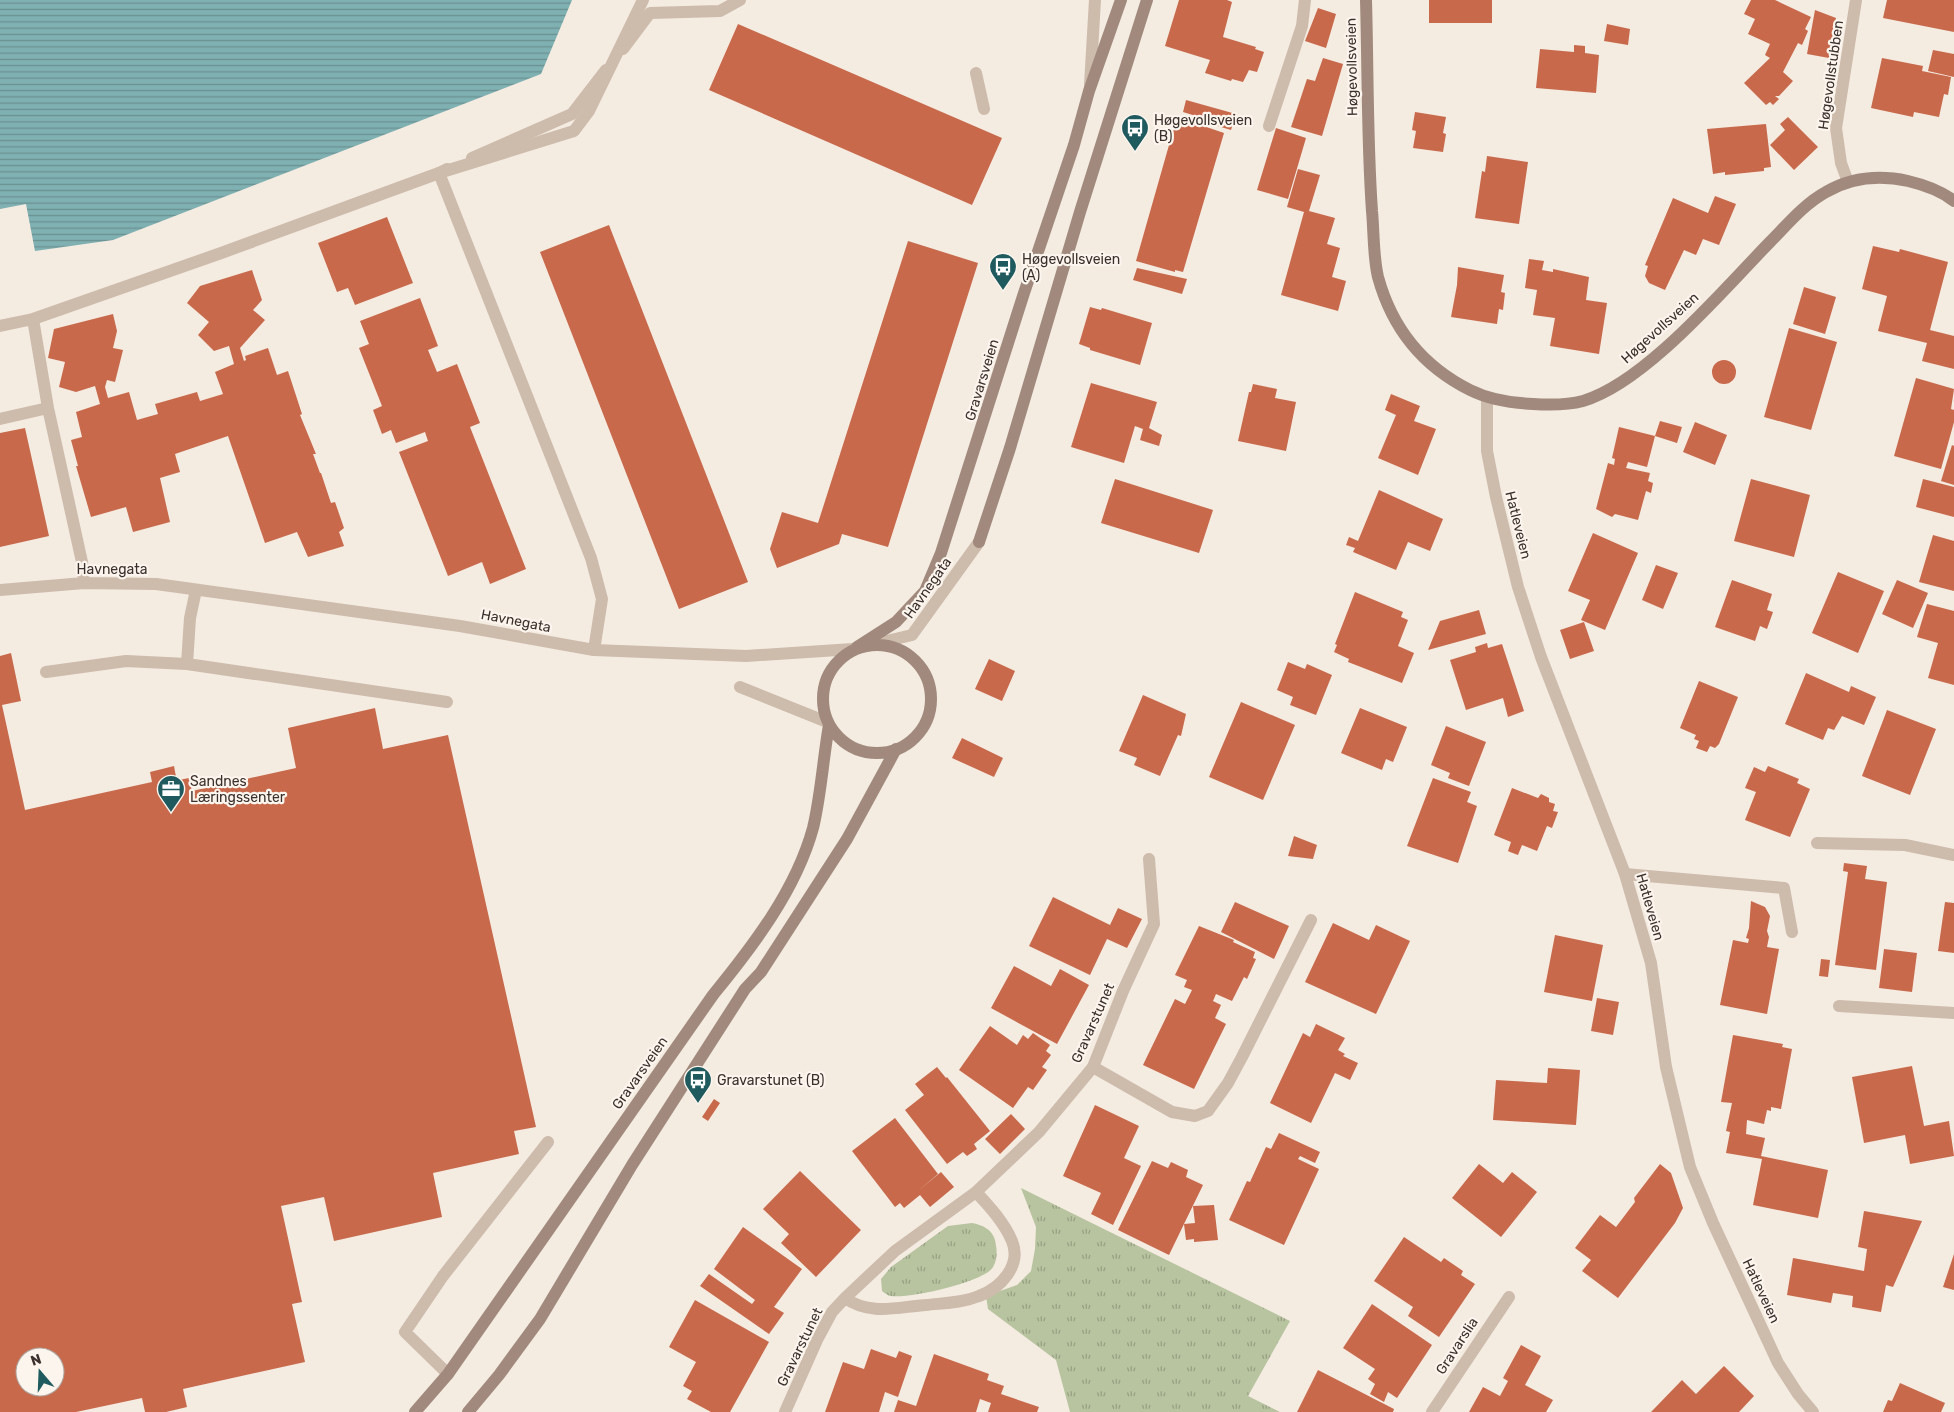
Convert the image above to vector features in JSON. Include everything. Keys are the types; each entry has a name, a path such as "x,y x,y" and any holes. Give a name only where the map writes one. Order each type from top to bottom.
{"main road":[{"name":"Gravarsveien","path":"857,647 896,622 924,591 941,553 1024,292 1074,145 1089,91 1121,0"},
{"path":"979,542 1010,448 1080,212 1147,0"},
{"name":"Høgevollsveien","path":"1366,0 1368,153 1377,273 1388,310 1410,343 1447,378 1487,398 1547,405 1583,401 1611,388 1645,365 1799,212 1825,192 1848,182 1875,176 1898,179 1926,185 1954,201"},
{"path":"889,645 905,651 918,662 926,675 931,691 930,710 924,726 912,740 896,749 881,753 865,752 851,747 838,737 828,723 822,706 823,688 828,672 839,659 889,645"},
{"name":"Gravarsveien","path":"415,1412 448,1374 712,995 742,959 783,897 813,828 828,723"},
{"path":"468,1412 499,1375 540,1319 642,1148 745,989 761,972 847,839 896,749"}],"street":[{"path":"0,326 33,319 224,252 439,173 574,131 589,111 643,0"},
{"path":"439,173 572,114 650,13 720,11 740,0"},
{"name":"Gravarsveien","path":"1089,91 1095,0"},
{"path":"1269,126 1302,26 1305,0"},
{"name":"Høgevollstubben","path":"1848,182 1841,163 1836,128 1856,0"},
{"path":"976,73 984,109"},
{"path":"439,173 591,558 602,599 594,650"},
{"path":"33,319 48,408 82,562 84,583"},
{"name":"Hatleveien","path":"1487,398 1487,451 1518,587 1541,657 1625,874 1651,963 1666,1067 1690,1168 1713,1223 1778,1363 1798,1394 1813,1412"},
{"path":"0,419 48,408"},
{"name":"Havnegata","path":"0,590 84,583 156,584 460,626 594,650 746,656 857,647 912,635 979,542"},
{"path":"186,664 190,618 196,590"},
{"path":"46,672 126,661 186,664 447,702"},
{"path":"740,687 828,723"},
{"path":"1817,843 1904,845 1954,855"},
{"name":"Gravarstunet","path":"785,1412 817,1340 832,1312 895,1251 976,1192 1038,1132 1093,1067 1123,991 1154,924 1148,859"},
{"path":"1625,874 1784,888 1792,932"},
{"path":"1093,1067 1172,1112 1195,1116 1208,1112 1214,1107 1238,1066 1311,920"},
{"path":"1839,1006 1954,1013"},
{"path":"448,1374 405,1332 443,1276 548,1142"},
{"path":"845,1298 857,1307 884,1309 956,1302 980,1296 991,1290 1012,1269 1015,1254 1012,1241 1003,1225 976,1192"},
{"name":"Gravarslia","path":"1432,1412 1509,1297"}],"green space":[{"path":"1021,1188 1290,1321 1248,1396 1280,1412 1070,1412 1056,1360 988,1309 986,1296 1017,1285 1031,1271 1036,1227"},
{"path":"972,1223 986,1228 994,1236 997,1251 996,1260 993,1267 987,1273 962,1284 913,1295 890,1296 882,1291 881,1279 891,1267 948,1226"}],"water":[{"path":"0,0 572,0 541,74 113,240 35,251 26,204 0,209"}],"building":[{"path":"1179,0 1227,0 1232,2 1223,37 1256,47 1255,49 1264,52 1257,72 1249,70 1243,82 1232,79 1231,81 1205,73 1210,60 1165,46"},
{"path":"1429,0 1492,0 1492,23 1429,23"},
{"path":"1751,0 1775,0 1811,17 1805,29 1808,31 1802,45 1798,43 1783,72 1793,81 1779,96 1775,96 1779,99 1773,105 1770,102 1766,105 1744,83 1770,58 1765,55 1770,44 1748,34 1755,19 1744,14"},
{"path":"1887,0 1954,0 1954,32 1883,18"},
{"path":"1318,8 1336,14 1326,48 1305,41"},
{"path":"1815,10 1836,18 1829,58 1807,54"},
{"path":"738,24 1002,138 972,205 709,90"},
{"path":"1607,24 1630,29 1628,45 1604,41"},
{"path":"1574,45 1585,46 1585,53 1599,55 1596,93 1536,88 1540,49 1574,52"},
{"path":"1933,50 1954,54 1954,77 1928,71"},
{"path":"1323,58 1343,64 1322,136 1291,127 1307,79 1315,81"},
{"path":"1882,58 1923,66 1922,71 1951,77 1948,95 1944,94 1939,117 1914,112 1913,117 1871,108"},
{"path":"1186,100 1236,114 1231,130 1211,124 1212,121 1183,112"},
{"path":"1415,112 1446,117 1443,133 1446,134 1443,152 1413,148 1416,131 1412,130"},
{"path":"1177,117 1224,133 1183,272 1175,270 1175,272 1136,261"},
{"path":"1788,117 1818,147 1794,170 1770,145 1785,130 1780,124"},
{"path":"1766,124 1771,167 1764,168 1764,171 1725,175 1725,172 1713,174 1707,129"},
{"path":"1276,128 1306,138 1288,199 1257,190"},
{"path":"1487,156 1528,162 1519,224 1475,218 1482,171 1485,172"},
{"path":"1298,169 1320,175 1309,211 1335,218 1327,244 1340,248 1332,277 1346,281 1338,311 1281,295 1304,212 1287,207"},
{"path":"1715,196 1736,204 1719,245 1703,239 1696,255 1684,250 1665,290 1649,283 1645,276 1648,266 1645,265 1673,198 1708,213"},
{"path":"387,217 413,283 355,305 348,288 337,292 318,243"},
{"path":"609,225 748,582 679,609 540,252"},
{"path":"908,241 978,263 888,547 842,534 839,544 777,568 770,549 782,512 818,523"},
{"path":"1873,246 1899,252 1900,249 1948,262 1930,330 1954,336 1954,369 1922,361 1927,343 1878,331 1887,296 1862,289"},
{"path":"1529,259 1544,261 1542,270 1553,272 1553,269 1589,277 1586,300 1607,303 1599,354 1550,346 1555,318 1533,315 1537,290 1525,288"},
{"path":"1458,267 1504,275 1501,292 1505,293 1503,310 1499,309 1497,324 1451,317 1457,285"},
{"path":"1137,268 1187,279 1182,294 1133,280"},
{"path":"252,270 262,300 253,310 265,320 240,348 244,361 246,360 245,356 268,348 277,375 288,371 302,414 300,415 316,454 313,454 331,503 335,502 344,528 339,532 344,546 308,557 297,532 265,543 228,436 175,454 180,472 160,478 170,522 133,532 126,507 91,517 76,466 78,466 71,440 82,437 76,412 100,404 95,386 76,392 59,387 65,362 48,358 54,329 113,314 117,331 113,348 123,350 115,382 107,380 105,387 108,398 129,392 137,420 158,414 155,404 197,392 200,401 223,394 215,372 234,364 229,346 214,351 198,335 209,322 187,303 200,286"},
{"path":"1804,287 1836,297 1825,334 1793,324"},
{"path":"420,298 438,346 428,350 437,372 457,364 480,423 470,427 526,569 490,584 482,562 448,576 399,452 428,441 425,432 396,443 391,430 382,434 373,410 382,406 359,348 369,344 360,321"},
{"path":"1090,307 1101,310 1102,308 1152,323 1140,365 1090,350 1090,348 1079,344"},
{"path":"1789,328 1837,342 1811,430 1764,417"},
{"path":"1724,360 1732,364 1736,372 1732,380 1724,384 1716,380 1712,372 1716,364"},
{"path":"1916,378 1954,389 1951,409 1954,410 1954,422 1941,469 1894,456"},
{"path":"1091,383 1157,402 1149,428 1162,435 1159,446 1140,440 1143,429 1135,426 1124,463 1071,447"},
{"path":"1253,384 1277,389 1275,398 1296,402 1286,451 1238,441 1249,392 1251,392"},
{"path":"1391,394 1420,406 1414,421 1436,429 1418,475 1378,458 1396,415 1385,410"},
{"path":"1660,421 1682,427 1677,443 1655,436"},
{"path":"1695,422 1727,435 1715,465 1683,452"},
{"path":"1619,427 1655,436 1647,467 1628,462 1626,468 1650,473 1648,481 1653,483 1651,493 1646,491 1638,520 1615,514 1612,517 1596,509 1608,463 1614,465 1615,459 1612,458"},
{"path":"25,428 49,536 0,547 0,433"},
{"path":"1952,445 1954,446 1954,485 1941,481"},
{"path":"1115,479 1213,510 1199,553 1101,523"},
{"path":"1751,479 1810,495 1794,557 1734,541"},
{"path":"1923,479 1954,487 1954,517 1916,507"},
{"path":"1379,490 1443,519 1430,551 1408,542 1396,570 1353,552 1355,548 1346,545 1349,537 1358,541"},
{"path":"1593,533 1638,553 1605,630 1581,620 1590,600 1568,591"},
{"path":"1933,535 1954,541 1954,591 1919,582"},
{"path":"1656,565 1678,573 1663,609 1642,600"},
{"path":"1838,572 1884,591 1858,653 1812,633"},
{"path":"1732,580 1772,594 1767,610 1773,612 1767,629 1760,626 1755,641 1715,627"},
{"path":"1897,580 1928,593 1913,628 1882,614"},
{"path":"1355,592 1403,612 1401,617 1408,620 1398,646 1414,653 1402,683 1348,662 1349,659 1334,652 1337,645 1335,644"},
{"path":"1927,604 1954,611 1954,685 1928,678 1938,643 1917,637"},
{"path":"1479,610 1486,634 1428,650 1440,621"},
{"path":"1584,622 1594,651 1570,659 1560,630"},
{"path":"1487,643 1488,648 1502,644 1524,711 1508,717 1503,698 1466,710 1450,660 1476,652 1475,647"},
{"path":"11,653 21,701 2,705 25,810 152,782 150,772 174,766 176,777 173,778 174,781 189,778 192,791 296,768 288,728 375,708 383,749 448,735 536,1127 514,1131 519,1154 433,1173 442,1217 334,1241 324,1197 281,1206 302,1302 292,1304 305,1362 183,1389 187,1407 166,1412 145,1412 142,1398 76,1412 0,1412 0,656"},
{"path":"989,659 1015,671 1002,701 975,689"},
{"path":"1288,662 1305,669 1307,664 1332,675 1316,715 1290,705 1293,697 1277,690"},
{"path":"1806,673 1849,692 1851,686 1876,697 1864,725 1842,716 1834,730 1828,728 1823,740 1785,724"},
{"path":"1699,681 1738,697 1719,744 1715,748 1710,746 1707,752 1696,748 1699,741 1694,739 1696,735 1680,728"},
{"path":"1143,695 1186,714 1181,736 1178,735 1160,776 1134,765 1137,758 1119,751"},
{"path":"1241,702 1295,725 1263,800 1209,777"},
{"path":"1360,708 1407,727 1393,762 1386,759 1382,770 1341,753"},
{"path":"1887,710 1936,729 1910,795 1862,776"},
{"path":"1446,726 1486,742 1469,786 1448,778 1450,773 1431,765"},
{"path":"962,738 1003,758 994,777 952,758"},
{"path":"1768,766 1799,779 1797,783 1810,789 1790,837 1745,820 1756,792 1745,788 1754,767 1765,772"},
{"path":"1433,778 1471,792 1467,802 1477,806 1458,863 1407,846"},
{"path":"1512,788 1538,798 1541,794 1549,798 1549,802 1555,804 1553,811 1558,812 1552,828 1547,826 1537,851 1522,845 1518,855 1508,851 1511,842 1494,835"},
{"path":"1294,836 1317,845 1313,859 1288,856"},
{"path":"1844,863 1867,866 1865,879 1887,882 1876,970 1835,965 1848,872 1843,871"},
{"path":"1053,897 1110,925 1118,908 1142,919 1127,948 1107,939 1090,975 1029,946"},
{"path":"1751,901 1765,907 1770,916 1767,931 1769,937 1767,947 1779,949 1767,1014 1720,1005 1733,940 1748,943 1749,939 1746,938 1749,928"},
{"path":"1235,902 1289,926 1274,959 1221,932"},
{"path":"1945,902 1954,903 1954,953 1938,951"},
{"path":"1333,923 1369,940 1376,925 1410,941 1376,1014 1305,982"},
{"path":"1199,926 1234,940 1233,942 1255,952 1253,958 1256,959 1247,979 1244,977 1232,1001 1216,994 1213,1001 1221,1005 1215,1018 1226,1024 1194,1089 1143,1065 1175,999 1185,1004 1192,990 1184,987 1187,980 1175,975"},
{"path":"1555,935 1603,945 1592,1001 1544,992"},
{"path":"1884,949 1917,953 1912,992 1879,988"},
{"path":"1821,959 1830,960 1828,977 1819,976"},
{"path":"1014,966 1051,986 1060,969 1089,985 1057,1044 991,1008"},
{"path":"1597,998 1619,1002 1613,1035 1591,1031"},
{"path":"1316,1024 1345,1038 1338,1050 1345,1054 1343,1056 1358,1063 1350,1080 1335,1073 1311,1123 1270,1103 1303,1033 1310,1037"},
{"path":"990,1026 1017,1045 1023,1035 1028,1039 1033,1033 1050,1045 1046,1051 1051,1055 1042,1067 1047,1070 1033,1090 1028,1087 1013,1108 959,1070"},
{"path":"1733,1035 1783,1044 1782,1047 1792,1049 1781,1109 1771,1107 1771,1111 1767,1110 1764,1124 1747,1120 1746,1134 1765,1138 1761,1156 1828,1170 1818,1218 1753,1205 1762,1159 1726,1153 1730,1132 1726,1131 1732,1103 1721,1102"},
{"path":"1912,1066 1924,1126 1949,1121 1954,1156 1910,1164 1905,1135 1864,1143 1852,1077"},
{"path":"937,1067 990,1131 974,1144 977,1149 967,1156 963,1152 947,1164 905,1110 924,1095 915,1084"},
{"path":"1548,1068 1580,1070 1576,1125 1493,1120 1496,1080 1547,1083"},
{"path":"714,1099 720,1103 708,1121 702,1117"},
{"path":"1095,1105 1139,1126 1124,1158 1141,1166 1113,1225 1091,1214 1101,1193 1063,1176"},
{"path":"1011,1114 1025,1129 1000,1154 985,1139"},
{"path":"895,1118 938,1174 918,1191 941,1172 954,1187 930,1207 920,1195 904,1208 900,1203 895,1207 852,1151"},
{"path":"1279,1133 1320,1152 1315,1163 1300,1156 1298,1159 1319,1169 1284,1245 1229,1220 1247,1181 1250,1182 1266,1147 1271,1149"},
{"path":"1152,1161 1168,1168 1171,1162 1188,1170 1186,1177 1203,1185 1169,1255 1118,1230"},
{"path":"1479,1164 1503,1183 1512,1172 1537,1192 1501,1237 1452,1198"},
{"path":"1660,1164 1671,1173 1683,1208 1675,1223 1618,1298 1582,1271 1591,1260 1575,1248 1600,1215 1616,1227 1635,1202 1634,1198"},
{"path":"800,1171 861,1230 816,1277 781,1243 789,1234 763,1209"},
{"path":"1214,1205 1218,1240 1194,1242 1194,1239 1186,1240 1184,1224 1195,1223 1193,1206"},
{"path":"1864,1211 1922,1221 1893,1287 1886,1285 1881,1312 1852,1307 1853,1296 1833,1293 1831,1303 1787,1295 1793,1258 1864,1271 1867,1249 1858,1247"},
{"path":"743,1227 802,1269 774,1307 784,1313 769,1334 700,1286 709,1274 752,1304 755,1300 714,1269"},
{"path":"1404,1237 1441,1262 1444,1258 1463,1271 1461,1275 1475,1284 1439,1337 1408,1316 1413,1307 1374,1281"},
{"path":"1954,1254 1954,1290 1943,1287"},
{"path":"695,1300 769,1342 730,1412 711,1412 687,1399 692,1391 683,1386 696,1362 669,1347"},
{"path":"1372,1304 1432,1345 1397,1398 1388,1392 1384,1402 1370,1394 1375,1384 1368,1379 1375,1369 1343,1348"},
{"path":"1521,1345 1541,1356 1525,1385 1553,1400 1546,1412 1469,1412 1483,1387 1500,1396 1508,1381 1503,1378"},
{"path":"871,1349 896,1358 899,1351 912,1356 898,1397 885,1392 879,1412 825,1412 843,1362 864,1369"},
{"path":"934,1354 989,1374 987,1380 1004,1386 1001,1394 1039,1407 1037,1412 988,1412 991,1403 980,1399 976,1412 894,1412 898,1400 916,1406"},
{"path":"1724,1366 1754,1396 1739,1412 1651,1412 1682,1380 1696,1394"},
{"path":"1318,1370 1394,1409 1393,1412 1297,1412"},
{"path":"1900,1383 1945,1403 1941,1412 1883,1412 1888,1400 1892,1401"}],"place":[{"name":"Høgevollsveien (B)","path":"1135,152"},
{"name":"Høgevollsveien (A)","path":"1003,291"},
{"name":"Sandnes Læringssenter","path":"171,813"},
{"name":"Gravarstunet (B)","path":"698,1104"}]}
